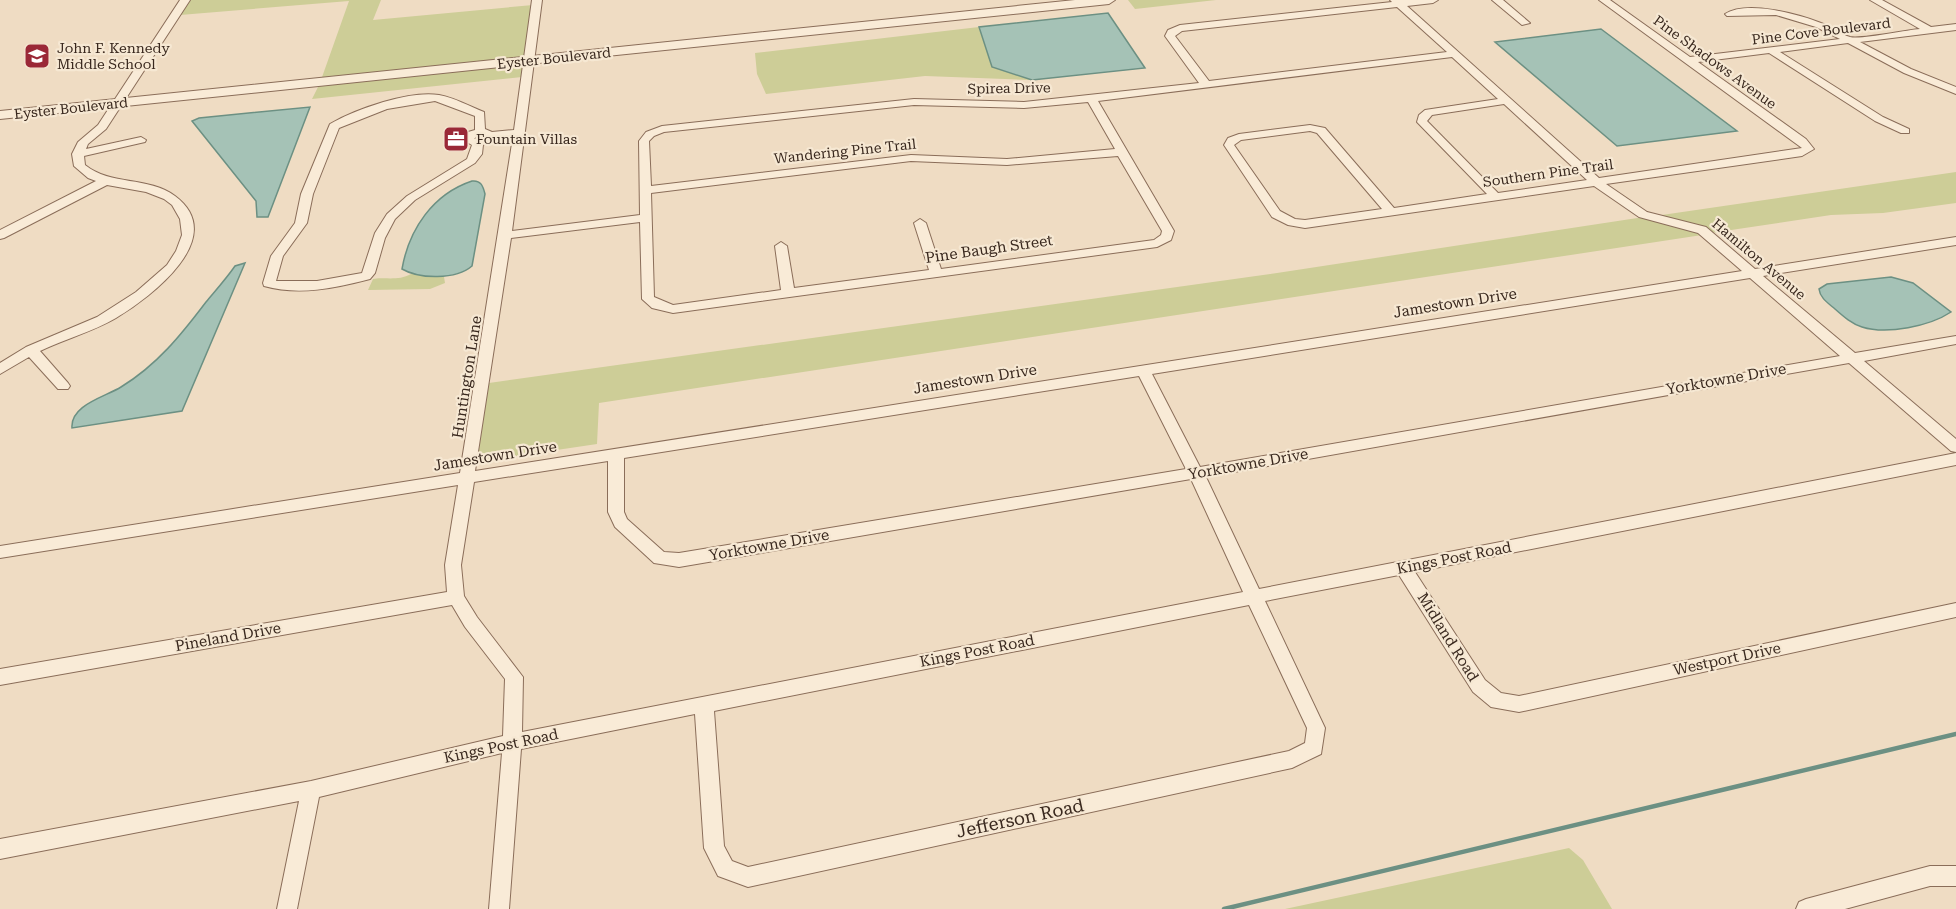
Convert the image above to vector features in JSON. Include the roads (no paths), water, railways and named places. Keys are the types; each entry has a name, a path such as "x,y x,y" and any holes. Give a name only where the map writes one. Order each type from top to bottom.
{"street":[{"path":"0,369 31,350 110,316 155,284 178,260 189,236 189,219 175,202 158,192 93,176 80,166 78,154 83,142 102,127 119,103 185,0"},
{"name":"Huntington Lane","path":"499,909 513,742 514,677 471,622 456,597 453,564 505,236 537,0"},
{"name":"Eyster Boulevard","path":"0,115 528,61 1050,3 1109,0"},
{"path":"1206,85 1170,36 1171,32 1180,28 1397,2 1433,0"},
{"path":"1497,0 1525,23"},
{"name":"Pine Shadows Avenue","path":"1604,0 1802,141 1808,149"},
{"path":"1875,0 1931,30"},
{"name":"Hamilton Avenue","path":"1397,2 1596,182 1623,203 1642,213 1660,221 1687,224 1702,230 1956,447"},
{"path":"1730,14 1742,9 1785,6 1810,15 1900,67 1956,91"},
{"name":"Pine Cove Boulevard","path":"1690,60 1956,27"},
{"path":"1771,50 1879,120 1905,131"},
{"name":"Spirea Drive","path":"657,305 648,299 644,141 650,134 662,129 914,102 1024,105 1091,99 1455,54"},
{"path":"435,98 480,114 482,137 471,161 413,196 396,211 379,236 369,273 366,276 297,286 269,284 277,256 301,223 307,194 334,126 369,112 412,100 435,98"},
{"name":"Pine Baugh Street","path":"657,305 673,309 1157,243 1167,237 1168,231 1091,99"},
{"path":"1495,196 1422,122 1423,117 1429,112 1507,101"},
{"name":"Southern Pine Trail","path":"1391,212 1321,130 1310,128 1239,137 1232,140 1229,145 1276,214 1292,222 1305,224 1391,212 1495,196 1802,153 1808,149"},
{"path":"482,137 519,133"},
{"path":"78,154 141,140"},
{"name":"Wandering Pine Trail","path":"645,190 911,158 1027,162 1121,152"},
{"path":"0,235 107,180"},
{"path":"505,236 646,218"},
{"path":"920,224 936,273"},
{"name":"Jamestown Drive","path":"0,552 1956,241"},
{"path":"781,246 788,292"},
{"name":"Yorktowne Drive","path":"616,453 616,512 621,523 660,558 679,560 1196,473 1956,340"},
{"path":"0,356 31,350"},
{"path":"31,350 63,386"},
{"path":"1143,369 1196,473 1254,596"},
{"name":"Kings Post Road","path":"0,849 311,790 513,742 1956,459"},
{"name":"Midland Road","path":"1404,568 1479,686 1497,701"},
{"name":"Jefferson Road","path":"704,705 714,848 725,869 748,877 1292,759 1314,748 1316,728 1254,596"},
{"name":"Pineland Drive","path":"0,677 456,597"},
{"name":"Westport Drive","path":"1497,701 1520,704 1956,610"},
{"path":"287,909 311,790"},
{"path":"1806,909 1930,876 1956,876"}],"waterway":[{"path":"1224,909 1956,734"}],"place":[{"name":"John F. Kennedy Middle School","path":"37,56"},
{"name":"Fountain Villas","path":"456,139"}]}
